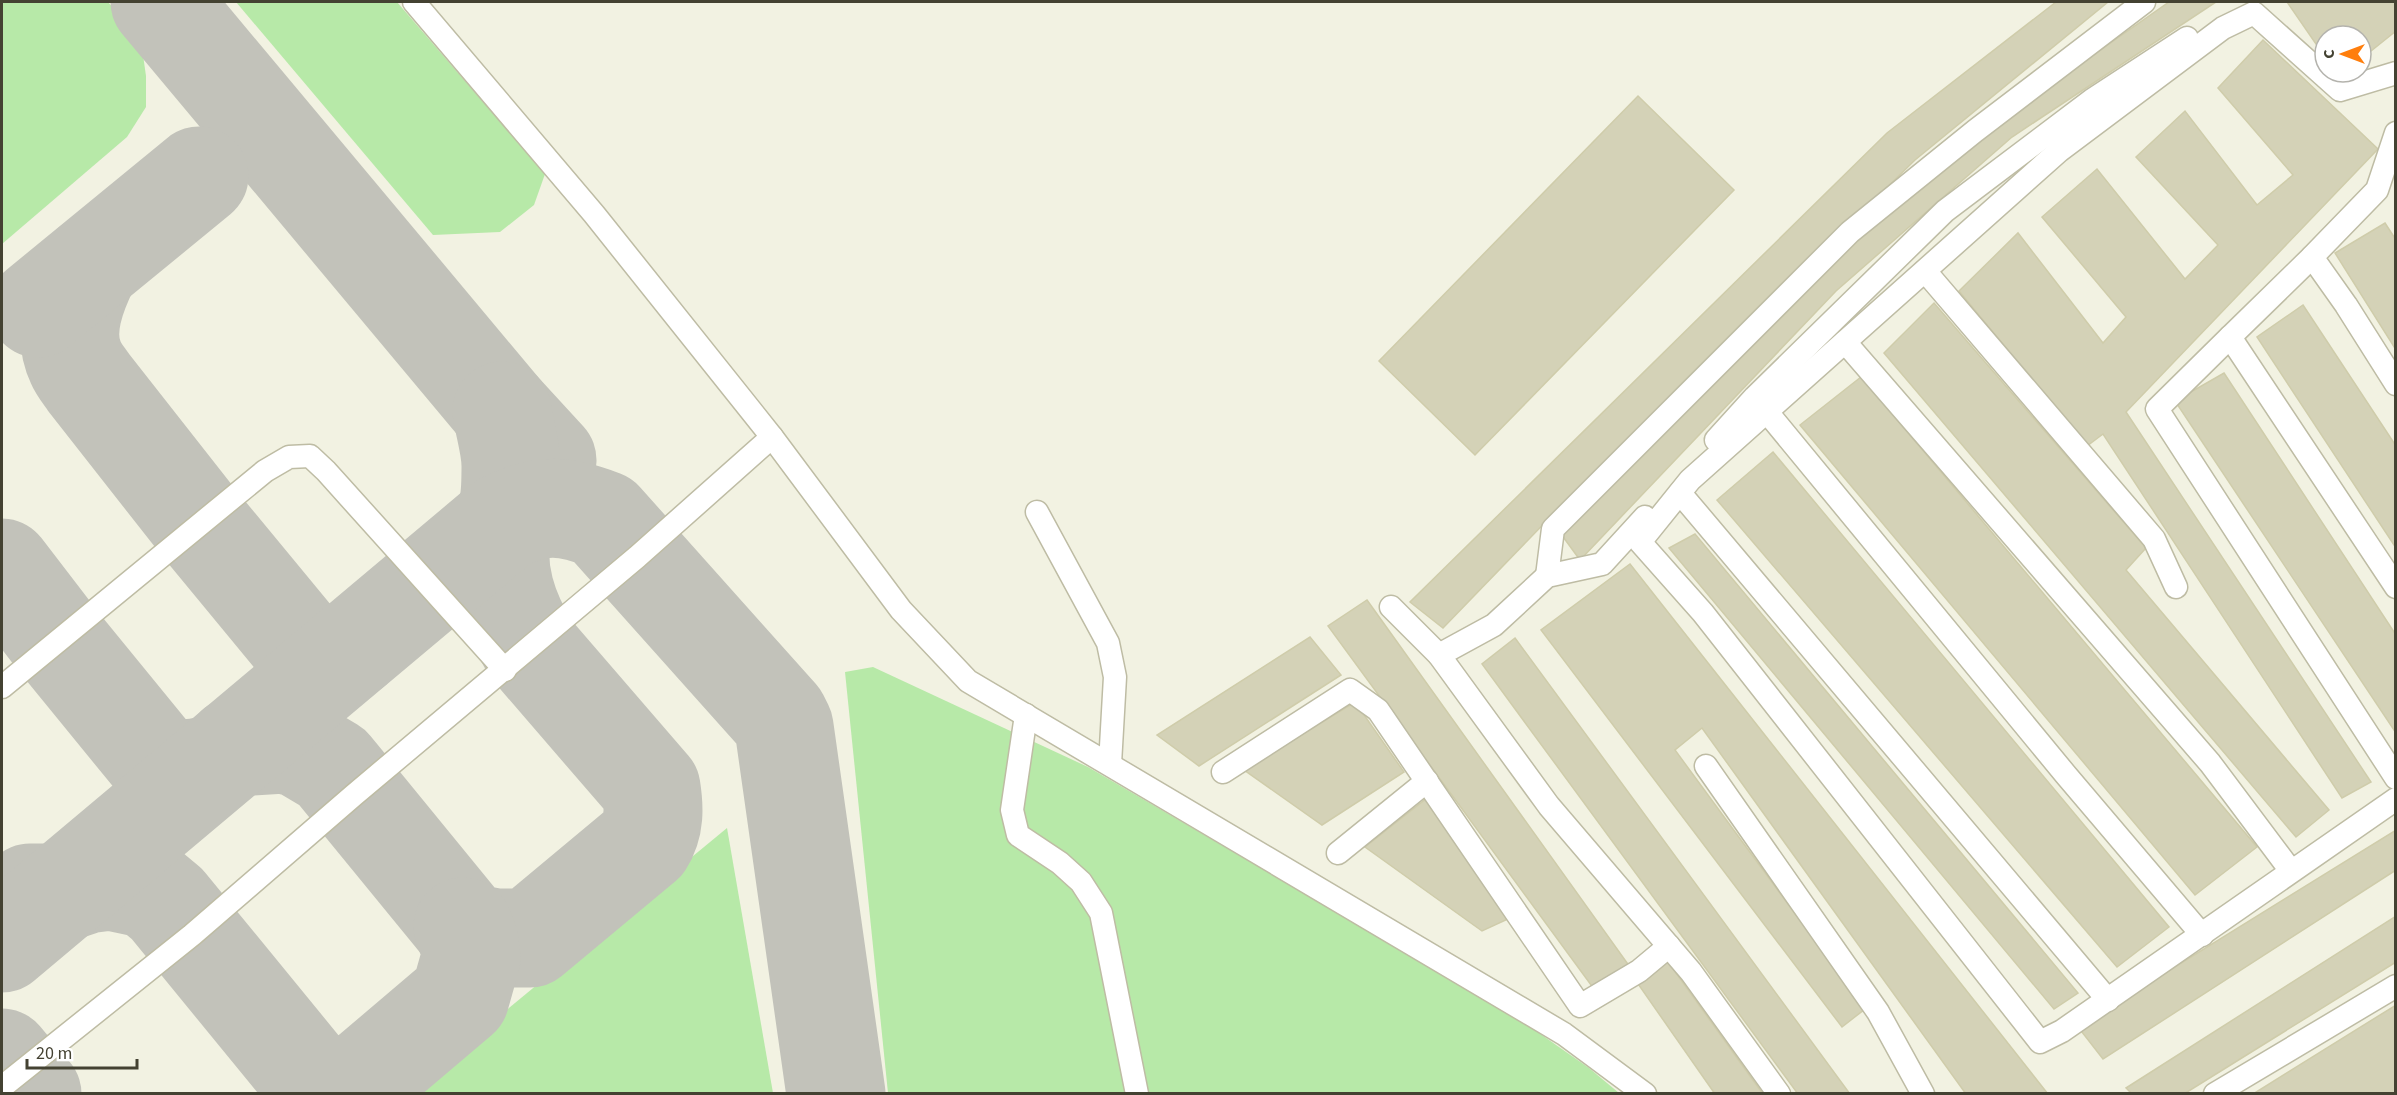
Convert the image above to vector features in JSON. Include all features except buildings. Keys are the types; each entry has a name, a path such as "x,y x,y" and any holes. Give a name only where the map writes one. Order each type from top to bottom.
{"lane":[{"path":"414,2 594,214 772,436 901,610 968,681 1564,1034 1645,1094"},
{"path":"1547,576 1553,529 1850,232 1975,131 2144,2"},
{"path":"1439,655 1494,625 1547,576 1602,564 1755,397 1945,211 2092,100 2242,2"},
{"path":"2396,73 2340,90 2254,13 2223,28 2059,150 1690,480 1640,542 1703,613 2040,1042 2062,1031 2108,1000 2396,799"},
{"path":"2396,133 2377,190 2157,409 2396,778"},
{"path":"2384,169 2396,190"},
{"path":"2312,257 2346,305 2396,384"},
{"path":"1925,271 2154,539 2176,587"},
{"path":"2230,338 2396,587"},
{"path":"1845,342 2210,763 2291,871"},
{"path":"1767,411 2058,766 2202,935"},
{"path":"2,1087 192,935 354,795 638,557 772,436"},
{"path":"2,687 265,471 290,457 310,456 505,670"},
{"path":"1680,493 2108,1000"},
{"path":"1037,512 1108,643 1115,677 1110,764"},
{"path":"1391,607 1439,655 1549,806 1691,972 1779,1094"},
{"path":"1223,772 1350,690 1378,710 1580,1006 1639,971 1669,946"},
{"path":"1026,715 1012,810 1018,835 1060,863 1080,882 1101,913 1137,1094"},
{"path":"1706,766 1878,1012 1923,1094"},
{"path":"1338,853 1427,781"},
{"path":"2214,1094 2396,986"}],"green space":[{"path":"2,2 108,2 141,41 146,76 146,107 127,137 2,244"},
{"path":"236,2 397,2 545,174 534,205 500,232 433,235"},
{"path":"873,667 1088,767 1519,1019 1589,1068 1619,1093 888,1093 845,672"},
{"path":"727,828 773,1093 406,1093"}],"taxiway":[{"path":"160,2 502,411 547,460"},
{"path":"38,308 199,176"},
{"path":"90,266 75,301 70,326 72,351 82,373 199,523 304,650 328,657 353,648"},
{"path":"235,747 283,744 300,748 332,767 463,927 479,935 495,938 530,938 644,843 648,837 653,816 651,788 531,649 515,620 504,590 500,542 509,502 511,459 502,411"},
{"path":"2,943 502,523 540,509 576,511 603,520 779,717 784,727 836,1094"},
{"path":"2,568 152,756 174,767 213,765"},
{"path":"30,893 60,893 87,884 111,881 149,889 167,904 312,1081 336,1086 360,1082 460,997 471,958 469,942 463,927"},
{"path":"2,1058 32,1094"}]}
